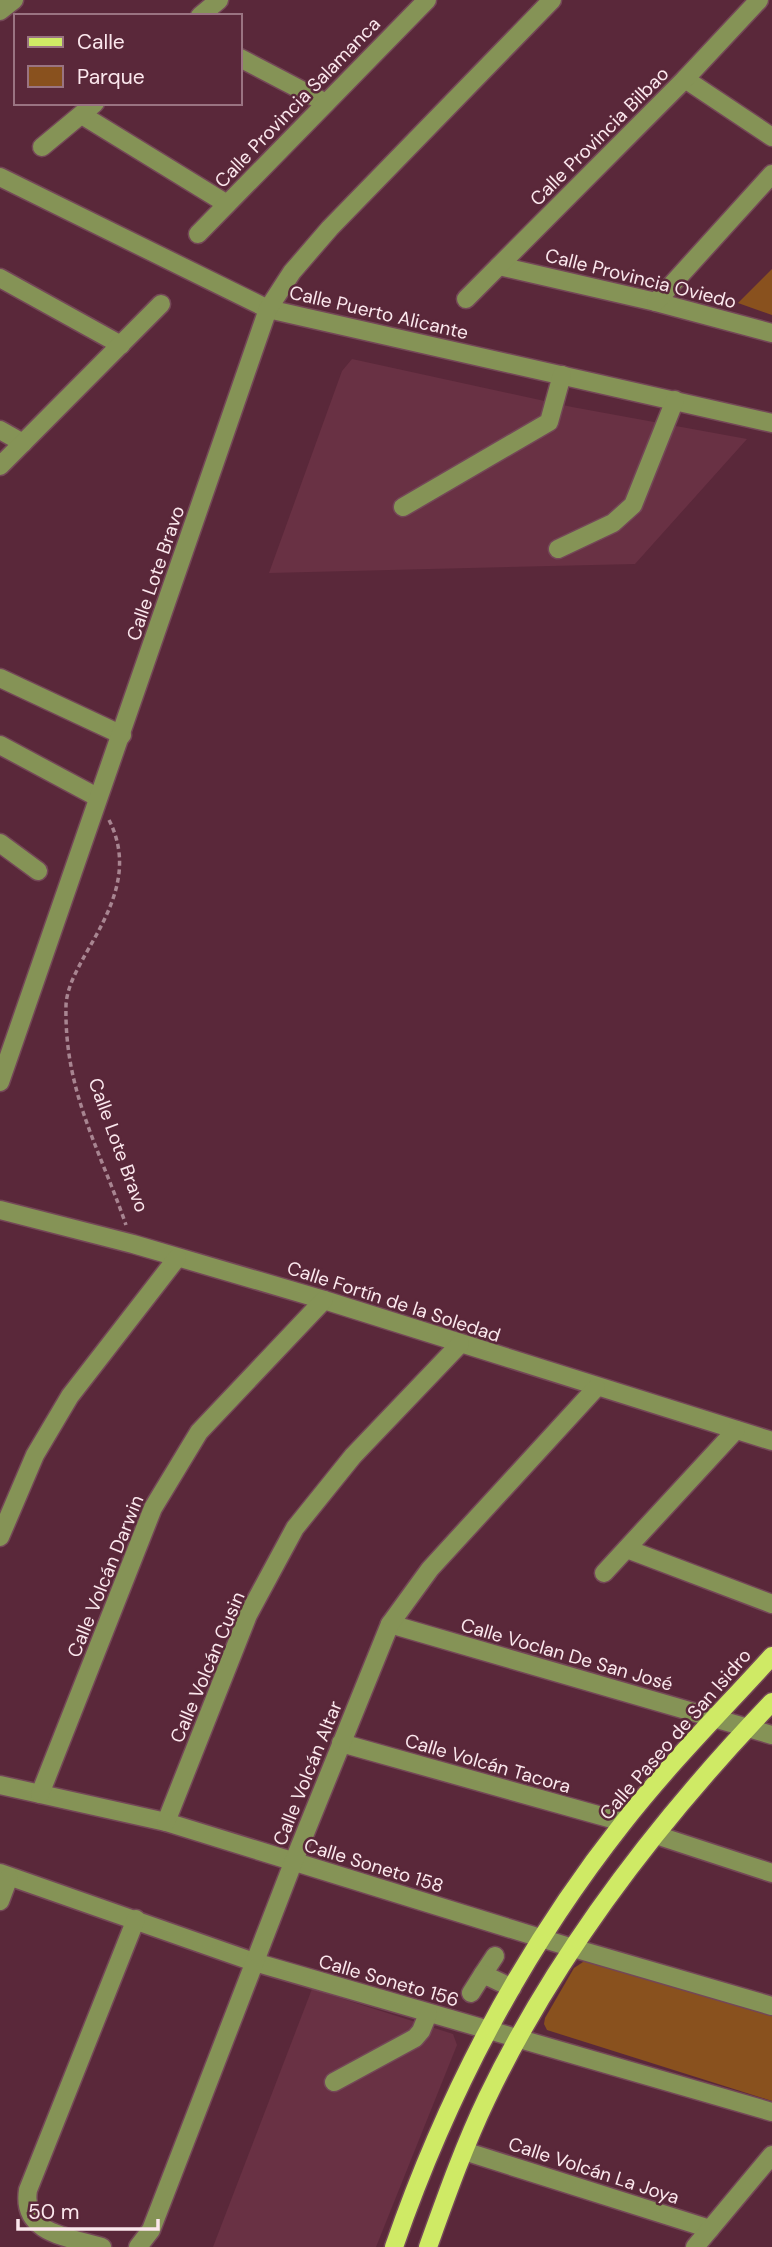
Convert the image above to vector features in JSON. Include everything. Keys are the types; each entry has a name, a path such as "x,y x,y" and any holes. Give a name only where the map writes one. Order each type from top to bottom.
{"main road":[{"name":"Calle Paseo de San Isidro","path":"394,2247 439,2130 487,2031 541,1938 623,1822 772,1656"},
{"path":"428,2247 486,2099 517,2040 573,1948 656,1835 772,1702"}],"street":[{"path":"0,11 14,0"},
{"path":"202,14 219,0"},
{"name":"Calle Lote Bravo","path":"97,797 122,735 268,309 292,272 330,228 552,0"},
{"name":"Calle Provincia Bilbao","path":"466,299 685,79 759,0"},
{"name":"Calle Provincia Salamanca","path":"198,234 326,103 419,2"},
{"path":"242,59 326,103"},
{"path":"685,79 772,137"},
{"path":"42,147 88,109 227,204"},
{"path":"656,302 772,174"},
{"name":"Calle Puerto Alicante","path":"0,177 268,309 772,423"},
{"name":"Calle Provincia Oviedo","path":"499,266 772,332"},
{"path":"0,278 121,345"},
{"path":"0,466 160,304"},
{"path":"403,507 549,422 562,374"},
{"path":"558,549 613,523 628,511 675,400"},
{"path":"0,430 23,443"},
{"path":"0,678 122,735"},
{"path":"0,745 97,797 0,1082"},
{"path":"0,843 38,871"},
{"name":"Calle Fortín de la Soledad","path":"0,1210 133,1244 324,1300 596,1388 772,1441"},
{"path":"0,1537 35,1455 69,1396 177,1258"},
{"name":"Calle Volcán Darwin","path":"40,1794 153,1508 200,1432 324,1300"},
{"name":"Calle Volcán Cusin","path":"166,1822 248,1615 295,1528 353,1456 460,1344"},
{"name":"Calle Volcán Altar","path":"138,2247 151,2230 293,1863 390,1624 430,1569 596,1388"},
{"path":"604,1573 736,1430"},
{"path":"627,1549 772,1604"},
{"name":"Calle Voclan De San José","path":"390,1624 772,1735"},
{"name":"Calle Volcán Tacora","path":"341,1743 623,1822"},
{"name":"Calle Soneto 158","path":"0,1785 166,1822 573,1948"},
{"path":"656,1835 772,1873"},
{"path":"0,1901 5,1875"},
{"name":"Calle Soneto 156","path":"5,1875 254,1962 772,2112"},
{"path":"102,2247 41,2227 30,2217 26,2206 28,2190 136,1919"},
{"path":"573,1948 772,2006"},
{"path":"471,1993 495,1956"},
{"path":"484,1974 512,1988"},
{"path":"334,2082 415,2038 428,2014"},
{"name":"Calle Volcán La Joya","path":"464,2151 710,2229"},
{"path":"695,2247 772,2155"}],"path":[{"name":"Calle Lote Bravo","path":"97,797 113,828 121,853 118,885 111,910 74,975 66,1000 66,1042 73,1086 133,1244"}],"shaded area":[{"path":"352,359 572,407 747,439 635,564 269,573 342,371"},
{"path":"312,1989 453,2034 457,2045 376,2247 213,2247"}],"green space":[{"path":"772,269 772,315 738,303"},
{"path":"586,1960 772,2015 772,2101 547,2030 545,2018 574,1968"}]}
